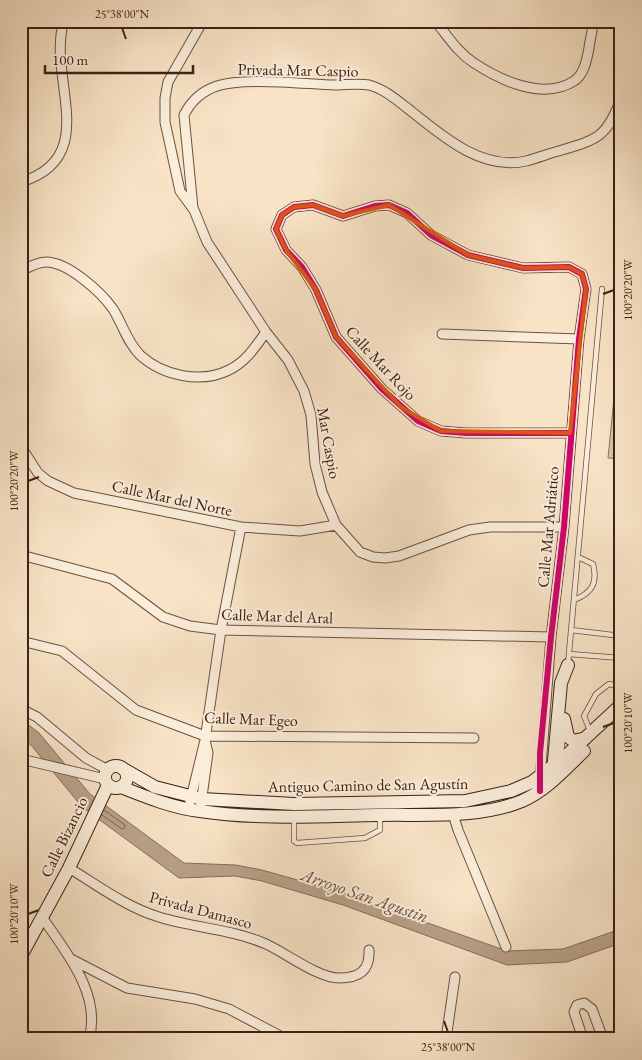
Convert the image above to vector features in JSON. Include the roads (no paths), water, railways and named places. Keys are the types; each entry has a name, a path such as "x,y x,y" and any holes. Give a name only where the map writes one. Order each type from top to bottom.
{"street":[{"path":"21,182 47,170 61,153 68,135 60,52 64,21"},
{"path":"194,210 180,191 164,122 165,98 168,82 200,26 205,21"},
{"path":"299,21 316,21"},
{"path":"435,21 453,46 472,62 496,76 509,83 556,89 575,81 585,66 593,21"},
{"name":"Privada Mar Caspio","path":"194,210 184,115 194,100 206,90 219,85 240,82 369,85 390,95 459,148 483,158 508,161 524,161 590,141 604,132 614,116 621,98"},
{"name":"Calle Mar Rojo","path":"570,433 466,433 441,431 418,421 382,388 336,336 316,290 302,267 286,250 276,229 282,215 294,207 313,206 342,216 374,206 389,205 407,213 431,235 468,255 523,268 570,267 582,274 585,281"},
{"name":"Mar Caspio","path":"194,210 207,242 266,332 288,360 304,391 310,415 315,464 322,492 336,525 360,552 373,557 386,558 399,556 469,530 564,527"},
{"path":"21,271 44,262 55,263 68,268 95,290 112,308 130,343 140,355 169,373 209,376 230,370 245,358 266,332"},
{"name":"Calle Mar Adriático","path":"540,791 539,777 550,637 564,527 570,433 586,289 585,281"},
{"path":"442,334 579,339"},
{"name":"Calle Mar del Norte","path":"21,447 38,473 48,481 74,493 241,527 300,531 336,525"},
{"path":"196,804 208,753 205,738 221,630 241,527"},
{"name":"Calle Mar del Aral","path":"21,555 112,578 163,617 190,626 221,630 550,637"},
{"name":"Calle Mar Egeo","path":"21,641 62,651 136,710 205,738 474,738"},
{"path":"552,782 564,757 561,683 569,659"},
{"name":"Antiguo Camino de San Agustín","path":"112,778 155,787 196,804 465,801 511,791 539,777 589,736 621,705"},
{"path":"21,709 37,717 112,778"},
{"name":"Antiguo Camino de San Agustín","path":"112,778 154,800 294,817 453,814 500,808 540,791 552,782 564,757 621,717"},
{"path":"564,719 568,737 574,741 589,736"},
{"path":"21,759 74,772 112,778"},
{"name":"Calle Bizancio","path":"21,956 68,868 112,778"},
{"path":"453,814 506,947"},
{"name":"Privada Damasco","path":"68,868 148,913 244,936 267,944 332,978 348,978 362,974 368,966 369,950"},
{"path":"42,917 71,959 85,986 92,1018 89,1039"},
{"path":"71,959 127,988 196,998 229,1009 286,1039"},
{"path":"446,1039 455,977"},
{"path":"583,1039 574,1012 577,1005 584,1003 592,1009 603,1039"}],"lane":[{"path":"564,757 564,719 571,630 602,288"},
{"path":"574,600 590,592 594,585 596,574 594,564 578,557"},
{"path":"571,630 621,636"},
{"path":"569,659 621,658"},
{"path":"589,736 585,721 585,711 596,694 606,686 616,684 621,687"},
{"path":"294,804 294,841 297,843 365,838 380,830 380,815"}],"water":[{"path":"21,719 39,733 90,794 184,863 236,865 262,870 340,892 507,951 563,949 612,932 621,926 621,943 567,962 507,965 343,905 262,881 235,876 179,878 82,807 31,745 21,739"}],"water label":[{"name":"Arroyo San Agustin","path":"365,895"}]}
